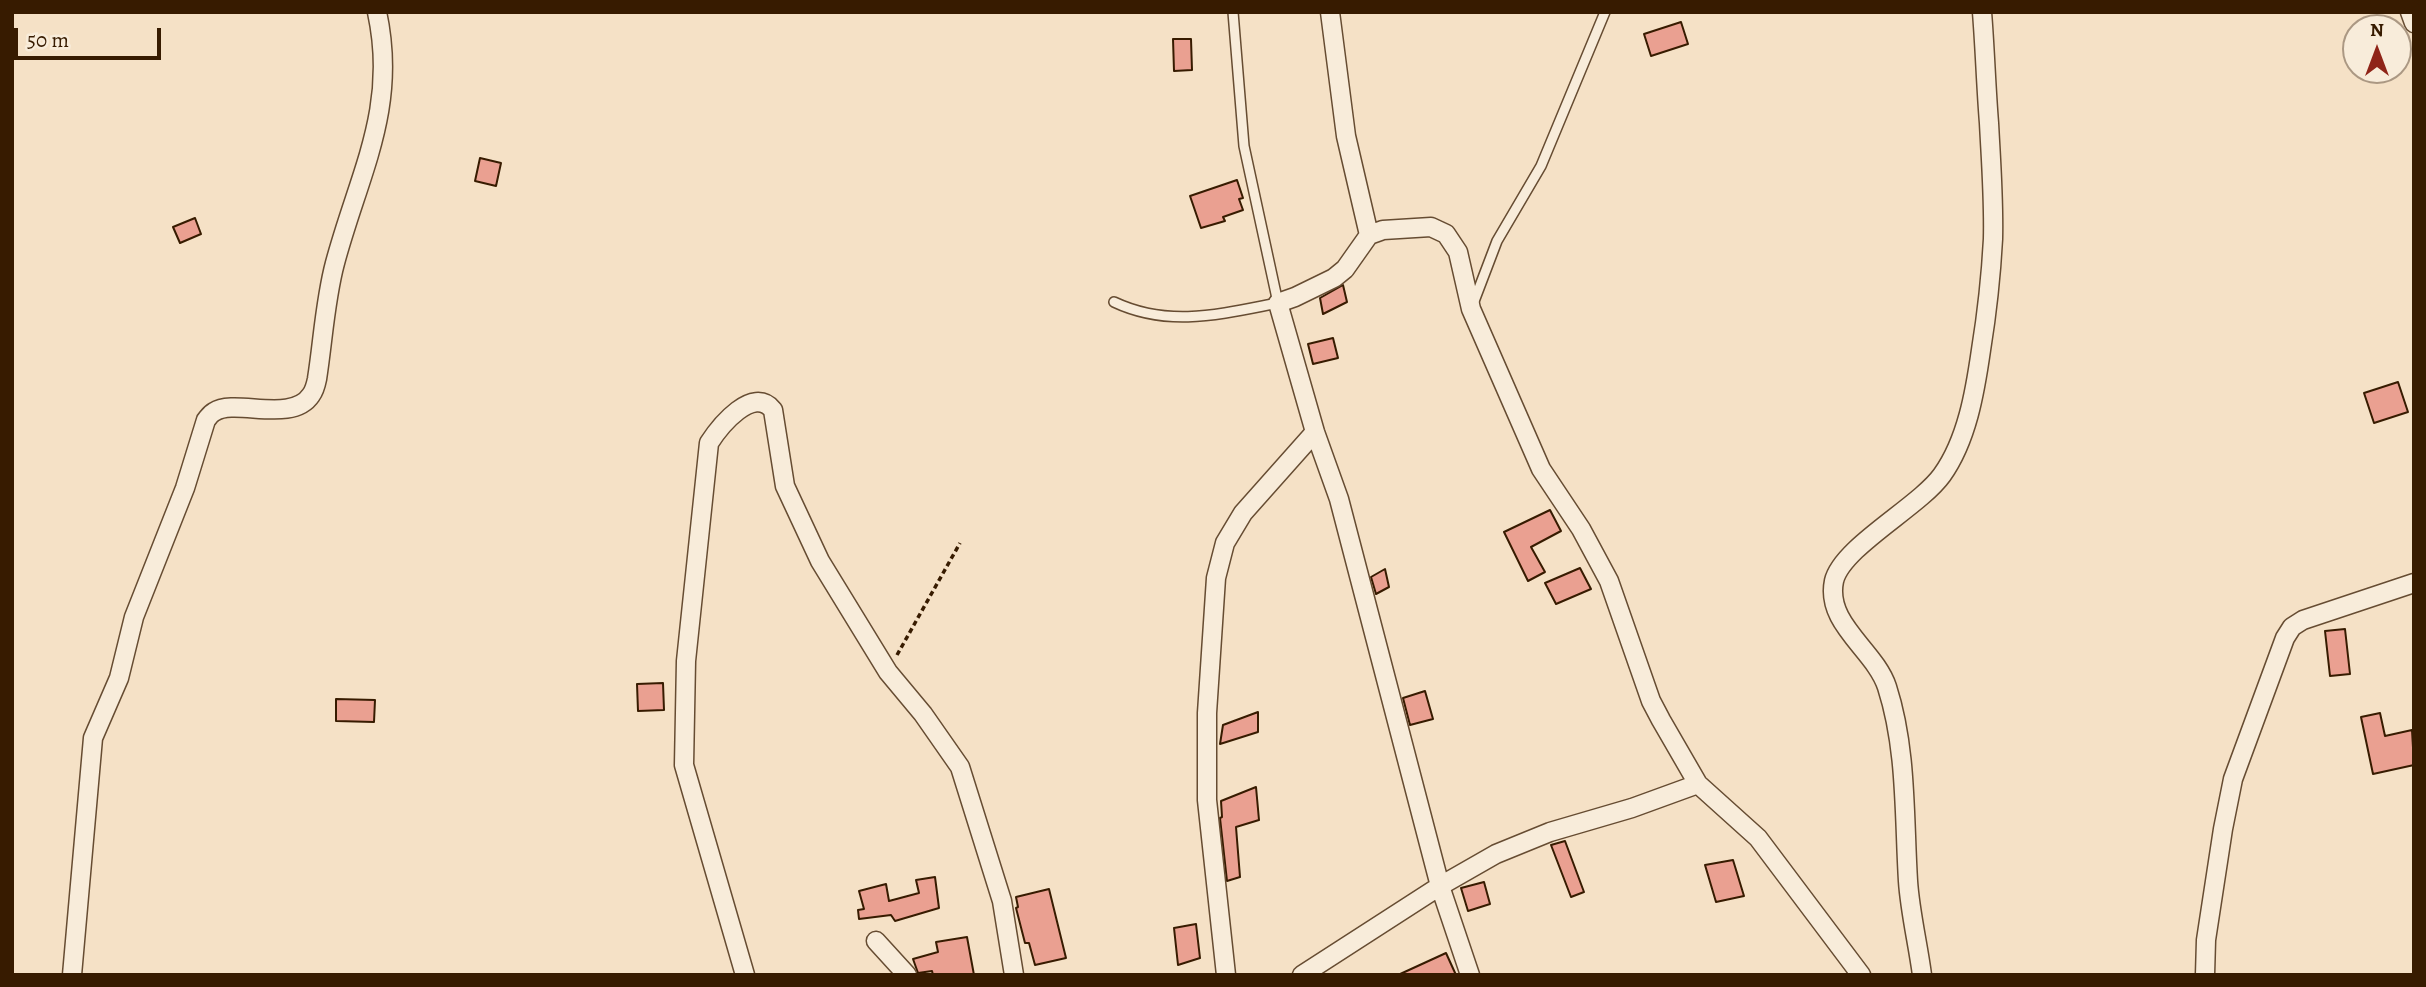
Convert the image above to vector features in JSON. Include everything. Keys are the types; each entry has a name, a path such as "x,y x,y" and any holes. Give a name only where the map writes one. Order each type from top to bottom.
{"street":[{"path":"72,975 93,738 119,678 134,617 185,488 206,420 214,412 224,408 290,408 302,404 312,395 317,379 331,278 380,116 383,49 377,12"},
{"path":"1330,12 1346,136 1369,235"},
{"path":"1922,975 1908,883 1906,813 1895,710 1885,680 1837,611 1833,594 1835,579 1844,562 1927,492 1942,475 1958,447 1977,380 1989,298 1993,240 1982,12"},
{"path":"2410,12 2414,23"},
{"path":"1470,975 1440,886 1339,499 1315,432 1278,303 1295,298 1334,278 1345,269 1369,235 1383,230 1431,227 1446,234 1458,252 1471,309 1541,469 1581,529 1609,582 1651,701 1698,784 1758,838 1861,975"},
{"path":"745,975 684,765 686,661 709,443 718,429 741,407 764,403 772,407 785,486 820,561 888,672 923,714 960,767 1002,901 1014,975"},
{"path":"1226,975 1207,800 1207,713 1216,578 1226,543 1243,513 1315,432"},
{"path":"2205,975 2206,940 2233,779 2285,638 2292,627 2303,620 2414,583"},
{"path":"1302,975 1440,886 1496,854 1550,831 1632,808 1698,784"},
{"path":"876,940 907,975"}],"lane":[{"path":"1114,302 1136,312 1159,317 1213,315 1278,303 1244,146 1233,12"},
{"path":"1471,309 1497,240 1541,166 1605,12"}],"path":[{"path":"888,672 960,543"}],"building":[{"path":"1681,22 1688,44 1651,56 1644,34"},
{"path":"1173,39 1191,39 1192,70 1174,71"},
{"path":"480,158 501,163 496,186 475,181"},
{"path":"1237,180 1243,198 1239,199 1243,210 1223,217 1225,221 1201,228 1190,196"},
{"path":"195,218 201,234 180,243 173,227"},
{"path":"1343,285 1347,302 1323,314 1320,298"},
{"path":"1333,338 1338,358 1313,364 1308,344"},
{"path":"2398,382 2408,412 2374,423 2364,393"},
{"path":"1550,510 1561,531 1531,547 1545,572 1528,581 1504,532"},
{"path":"1580,568 1591,589 1556,604 1545,583"},
{"path":"1385,569 1389,587 1376,594 1371,577"},
{"path":"2345,629 2350,674 2330,676 2325,631"},
{"path":"663,683 664,710 638,711 637,684"},
{"path":"1425,691 1433,719 1410,725 1403,698"},
{"path":"336,699 375,700 374,722 336,721"},
{"path":"1258,712 1258,732 1220,744 1223,725"},
{"path":"2380,713 2385,736 2412,730 2414,765 2373,774 2361,717"},
{"path":"1256,787 1259,820 1236,827 1240,877 1227,881 1220,818 1221,801"},
{"path":"1565,841 1584,892 1571,897 1551,845"},
{"path":"1733,860 1744,896 1716,902 1705,865"},
{"path":"935,877 939,908 895,921 891,915 859,919 858,910 864,909 859,891 886,884 889,901 919,893 916,880"},
{"path":"1484,882 1490,904 1468,911 1461,888"},
{"path":"1049,889 1066,958 1035,965 1029,943 1025,943 1016,908 1016,897"},
{"path":"1196,924 1200,958 1178,965 1174,928"},
{"path":"967,937 974,975 933,975 932,971 918,973 913,959 938,952 936,942"},
{"path":"1446,953 1456,975 1398,975"}]}
